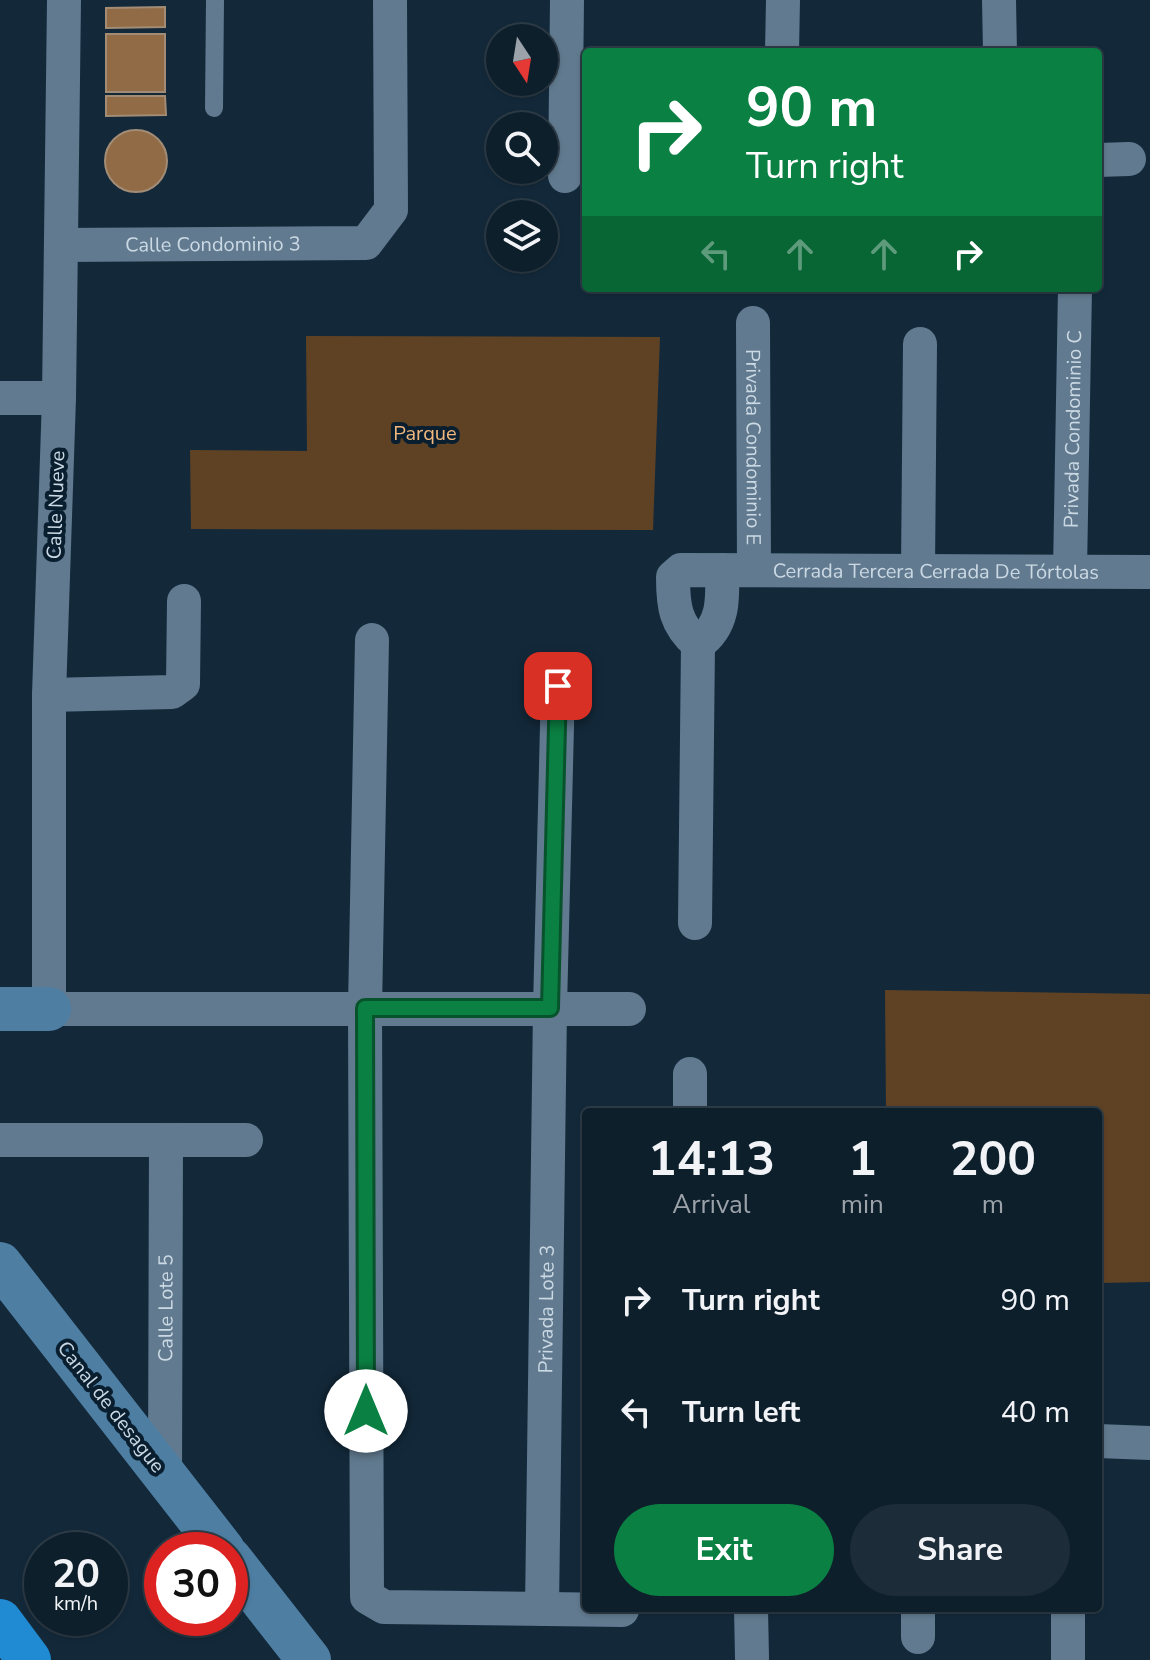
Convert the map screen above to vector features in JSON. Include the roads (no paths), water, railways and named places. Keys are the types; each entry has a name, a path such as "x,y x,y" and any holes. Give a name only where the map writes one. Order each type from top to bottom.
{"highway":[{"path":"0,1621 29,1660"}],"street":[{"name":"Calle Nueve","path":"49,1009 49,695 59,398 64,0"},
{"name":"Calle Condominio 3","path":"61,245 366,243 391,210 390,0"},
{"path":"565,176 567,0"},
{"path":"782,48 783,0"},
{"path":"999,0 1000,48"},
{"name":"Privada Condominio C","path":"1070,571 1075,292"},
{"name":"Privada Condominio E","path":"738,570 753,323"},
{"path":"918,569 920,344"},
{"path":"0,398 59,398"},
{"name":"Cerrada Tercera Cerrada De Tórtolas","path":"698,644 683,631 673,599 673,577 681,570 1150,572"},
{"path":"695,923 698,644 710,636 717,625 723,600 738,570"},
{"path":"49,695 172,692 183,684 184,601"},
{"path":"372,640 365,1008 367,1597 384,1607 582,1610"},
{"name":"Privada Lote 3","path":"542,1609 550,1008 558,686"},
{"path":"0,1009 629,1009"},
{"path":"690,1074 690,1108"},
{"path":"0,1140 246,1140"},
{"name":"Calle Lote 5","path":"165,1476 166,1140"},
{"name":"Canal de desague","path":"0,1264 209,1532"},
{"path":"1102,1441 1150,1443"},
{"path":"248,1582 309,1660"},
{"path":"751,1612 752,1658"},
{"path":"1068,1612 1068,1660"}],"lane":[{"path":"214,108 215,0"}],"park label":[{"name":"Parque","path":"425,433"}]}
